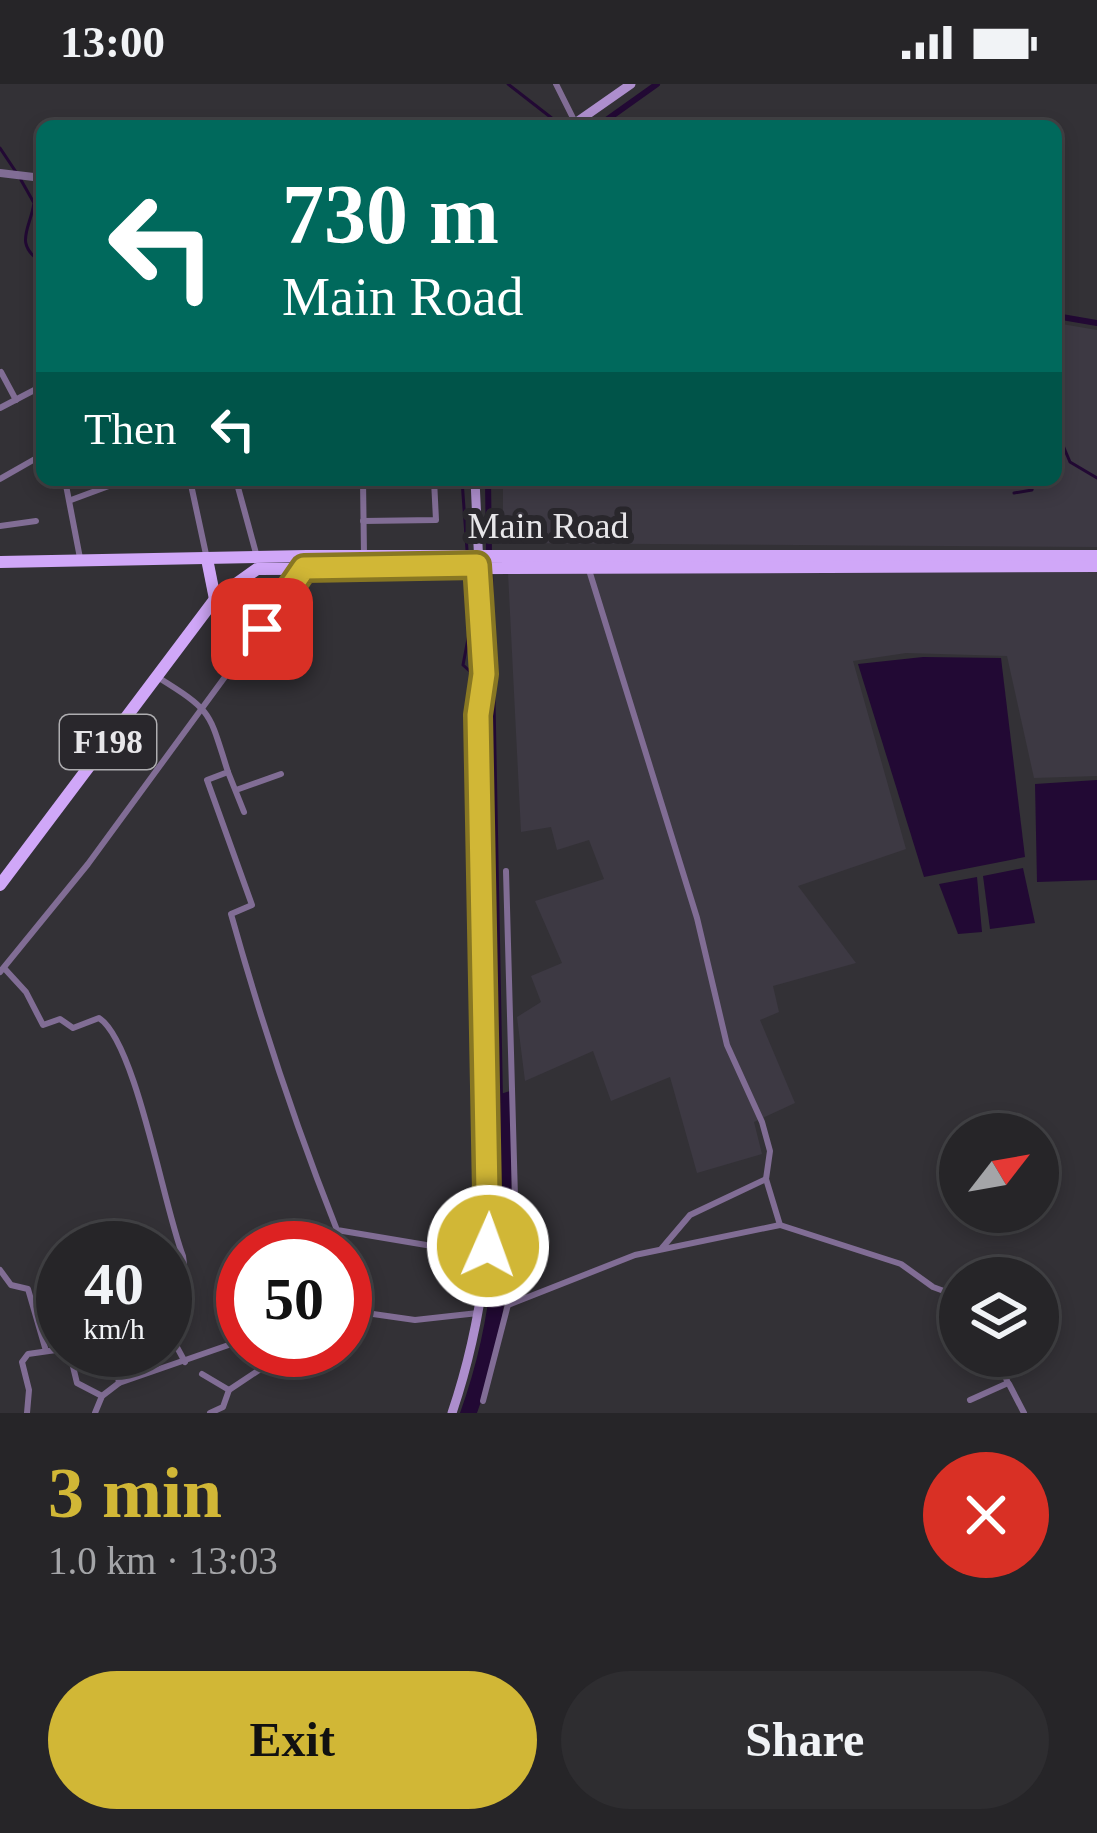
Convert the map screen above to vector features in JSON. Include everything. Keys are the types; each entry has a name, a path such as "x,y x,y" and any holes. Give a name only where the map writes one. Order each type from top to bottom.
{"main road":[{"path":"579,120 631,84"},
{"path":"452,1413 483,1300 490,1210 478,715 484,674 484,560 476,486"},
{"name":"Main Road","path":"0,562 257,557 364,562 968,562"},
{"path":"207,559 215,599"},
{"name":"Main Road","path":"484,560 587,565 1097,561"},
{"name":"Main Road","path":"215,599 247,573 364,562"},
{"name":"F198","path":"0,885 215,599"}],"street":[{"path":"556,84 571,120"},
{"path":"0,173 36,177"},
{"path":"1,372 16,400"},
{"path":"0,408 36,389"},
{"path":"0,479 36,458"},
{"path":"67,486 81,562"},
{"path":"85,486 87,494"},
{"path":"71,500 109,486"},
{"path":"191,486 207,559"},
{"path":"238,486 257,557"},
{"path":"363,486 364,562"},
{"path":"363,521 436,520 434,486"},
{"path":"0,526 36,521"},
{"path":"587,565 590,590 697,918 727,1045 762,1122 770,1151 766,1179 780,1225"},
{"path":"173,1221 142,1108 113,1032 99,1018 73,1028 60,1019 44,1025 26,992 2,970 304,568"},
{"path":"156,676 214,719 244,812"},
{"path":"228,772 207,780 252,905 231,914 266,1038 283,1070 309,1161 337,1230 437,1247 483,1300"},
{"path":"236,790 281,774"},
{"path":"483,1401 508,1305 516,1234 506,871"},
{"path":"662,1248 690,1214 766,1179"},
{"path":"508,1305 662,1248 780,1225 902,1264 939,1289"},
{"path":"0,1270 10,1286 28,1289 36,1317"},
{"path":"372,1314 415,1320 480,1313"},
{"path":"27,1413 29,1390 22,1362 36,1353"},
{"path":"202,1374 229,1390"},
{"path":"75,1377 77,1383 102,1396"},
{"path":"118,1377 119,1384"},
{"path":"94,1413 102,1396 140,1377"},
{"path":"210,1413 226,1402 229,1390 248,1377"},
{"path":"1005,1377 1024,1413"},
{"path":"970,1400 1008,1383"}],"shaded area":[{"path":"1062,324 1097,330 1097,547 503,543 503,486 1062,486"},
{"path":"1097,572 1097,776 1034,778 1007,656 906,653 853,661 906,849 798,886 856,963 773,986 779,1012 760,1020 795,1103 754,1122 762,1154 697,1173 670,1077 611,1101 593,1051 525,1081 517,1017 541,1002 531,976 562,963 535,901 604,879 589,840 557,850 551,827 521,832 508,573"},
{"path":"923,657 1001,658 1025,857 924,877 858,664"},
{"path":"1097,780 1097,880 1037,882 1035,784"},
{"path":"1023,868 1035,923 990,929 983,876"},
{"path":"977,877 982,932 958,934 939,884"},
{"path":"510,1091 511,1214 499,1334 477,1413 460,1413 482,1335 494,1256 494,1096"}],"waterway":[{"path":"508,84 554,120"},
{"path":"606,120 657,84"},
{"path":"0,148 16,172"},
{"path":"21,180 34,203 26,242 36,258"},
{"path":"1062,317 1097,323"},
{"path":"1062,443 1070,462 1097,478"},
{"path":"462,486 467,550"},
{"path":"488,486 489,554"},
{"path":"1014,493 1033,486"},
{"path":"490,568 500,1100"},
{"path":"469,575 471,623 463,665 474,675"}],"route":[{"path":"262,629 304,568 477,565 484,674 478,715 489,1097 488,1246"}]}
